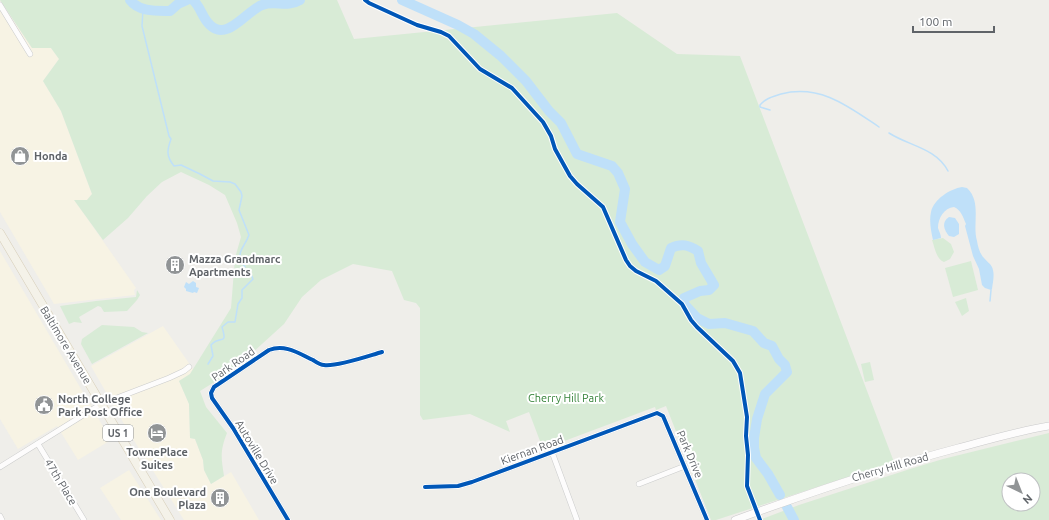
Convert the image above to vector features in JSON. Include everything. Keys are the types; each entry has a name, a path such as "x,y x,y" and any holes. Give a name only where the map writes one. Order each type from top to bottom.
{"main road":[{"name":"Baltimore Avenue","path":"0,233 170,520"},
{"name":"Cherry Hill Road","path":"735,520 852,478 914,460 1049,426"}],"street":[{"path":"0,5 30,54"},
{"name":"Park Road","path":"211,393 219,384 274,348 282,347 324,365 382,352"},
{"path":"0,467 101,404 169,378 189,368"},
{"name":"Autoville Drive","path":"211,393 212,398 233,428 288,520"},
{"name":"Park Drive","path":"643,418 657,413 663,416 686,466 707,520"},
{"name":"Kiernan Road","path":"425,487 458,486 472,482 643,418"},
{"name":"47th Place","path":"38,444 84,520"},
{"path":"552,452 577,520"},
{"path":"639,484 686,466"},
{"path":"0,516 2,520"}],"shaded area":[{"path":"0,1 32,48 51,48 59,59 43,81 61,111 92,194 87,200 75,201 136,288 134,290 135,295 54,304 0,212"},
{"path":"0,251 111,440 78,460 57,426 18,449 0,419"},
{"path":"163,326 193,369 190,374 179,381 189,404 190,438 195,439 203,460 204,470 211,484 231,472 259,520 184,520 128,431 91,366"},
{"path":"129,470 161,520 121,520 100,488"}],"green space":[{"name":"Cherry Hill Park","path":"0,0 337,0 354,39 617,13 677,54 740,56 894,462 716,520 711,520 666,406 656,410 655,407 543,449 529,412 506,421 510,432 470,414 423,420 420,415 420,308 416,303 404,300 392,271 353,264 321,280 302,297 284,324 251,354 216,381 200,391 206,407 227,433 222,454 224,476 211,484 204,470 203,460 195,439 190,438 189,404 179,381 190,374 231,308 235,258 241,237 237,223 225,195 209,185 181,172 162,182 147,196 128,218 103,240 74,200 87,200 92,194 61,111 43,81 59,59 51,48 32,48"},
{"path":"943,238 951,244 954,252 950,259 944,262 937,256 932,240"},
{"path":"971,261 978,290 953,297 945,268"},
{"path":"137,290 140,295 127,311 104,312 101,307 98,306 79,317 82,323 74,322 69,324 60,306 136,297"},
{"path":"966,298 969,311 962,316 955,302"},
{"path":"102,325 134,327 142,332 148,333 92,364 81,344 82,339"},
{"path":"870,362 874,380 865,382 861,364"},
{"path":"1049,433 1049,520 759,520 799,505 943,459"}],"water":[{"path":"962,187 967,188 972,194 974,200 976,234 979,250 993,270 991,290 982,285 979,269 973,256 965,226 966,224 962,214 956,208 954,207 947,209 942,214 938,228 941,238 933,240 930,219 935,203 948,192"},
{"path":"949,217 955,218 959,224 959,234 954,237 949,236 944,226 946,219"},
{"path":"193,281 196,283 196,287 199,288 197,293 186,291 184,287 186,282 189,284"}],"waterway":[{"path":"130,0 138,7 154,11 170,11 178,4 187,0"},
{"path":"193,0 210,25 216,29 223,30 230,28 262,5 272,3 286,4 300,0"},
{"path":"402,0 458,25 474,34 501,56 526,81 549,111 561,123 577,154 612,166 618,173 625,189 620,222 632,244 645,262 659,270 665,266 671,248 685,245 698,251 701,263 714,285 709,290 700,291 684,298 684,304 697,318 709,324 725,323 753,331 764,343 772,346 779,359 785,365 787,372 765,394 757,419 754,448 756,458 768,474 780,495"},
{"path":"143,9 142,26 171,139 168,156 174,166 181,165 213,181 230,182 235,184 241,192 242,196 239,210 249,235 240,254 240,258 245,267"},
{"path":"770,110 760,107 760,105 767,99 781,94 808,92 833,99 879,127"},
{"path":"889,133 922,148 937,157 948,171"},
{"path":"208,364 213,356 211,345 217,340 224,339 222,327 228,322 235,322 238,304 242,298 242,290 253,279 249,270"},
{"path":"990,301 991,290"},
{"path":"787,507 794,520"}],"cycle path":[{"path":"365,0 417,25 449,36 480,69 512,88 543,122 551,136 555,149 570,176 603,207 630,266 636,271 656,281 682,304 691,320 697,327 733,361 740,373 747,417 747,486 760,520"},
{"path":"288,520 233,428 212,398 211,393 214,387 269,350 275,348 297,352 324,365 344,363 382,352"},
{"path":"425,487 458,486 472,482 657,413 663,416 707,520"}],"place":[{"name":"Honda","path":"20,156"},
{"name":"Mazza Grandmarc Apartments","path":"175,265"},
{"name":"North College Park Post Office","path":"44,405"},
{"name":"TownePlace Suites","path":"157,433"},
{"name":"One Boulevard Plaza","path":"220,498"}]}
